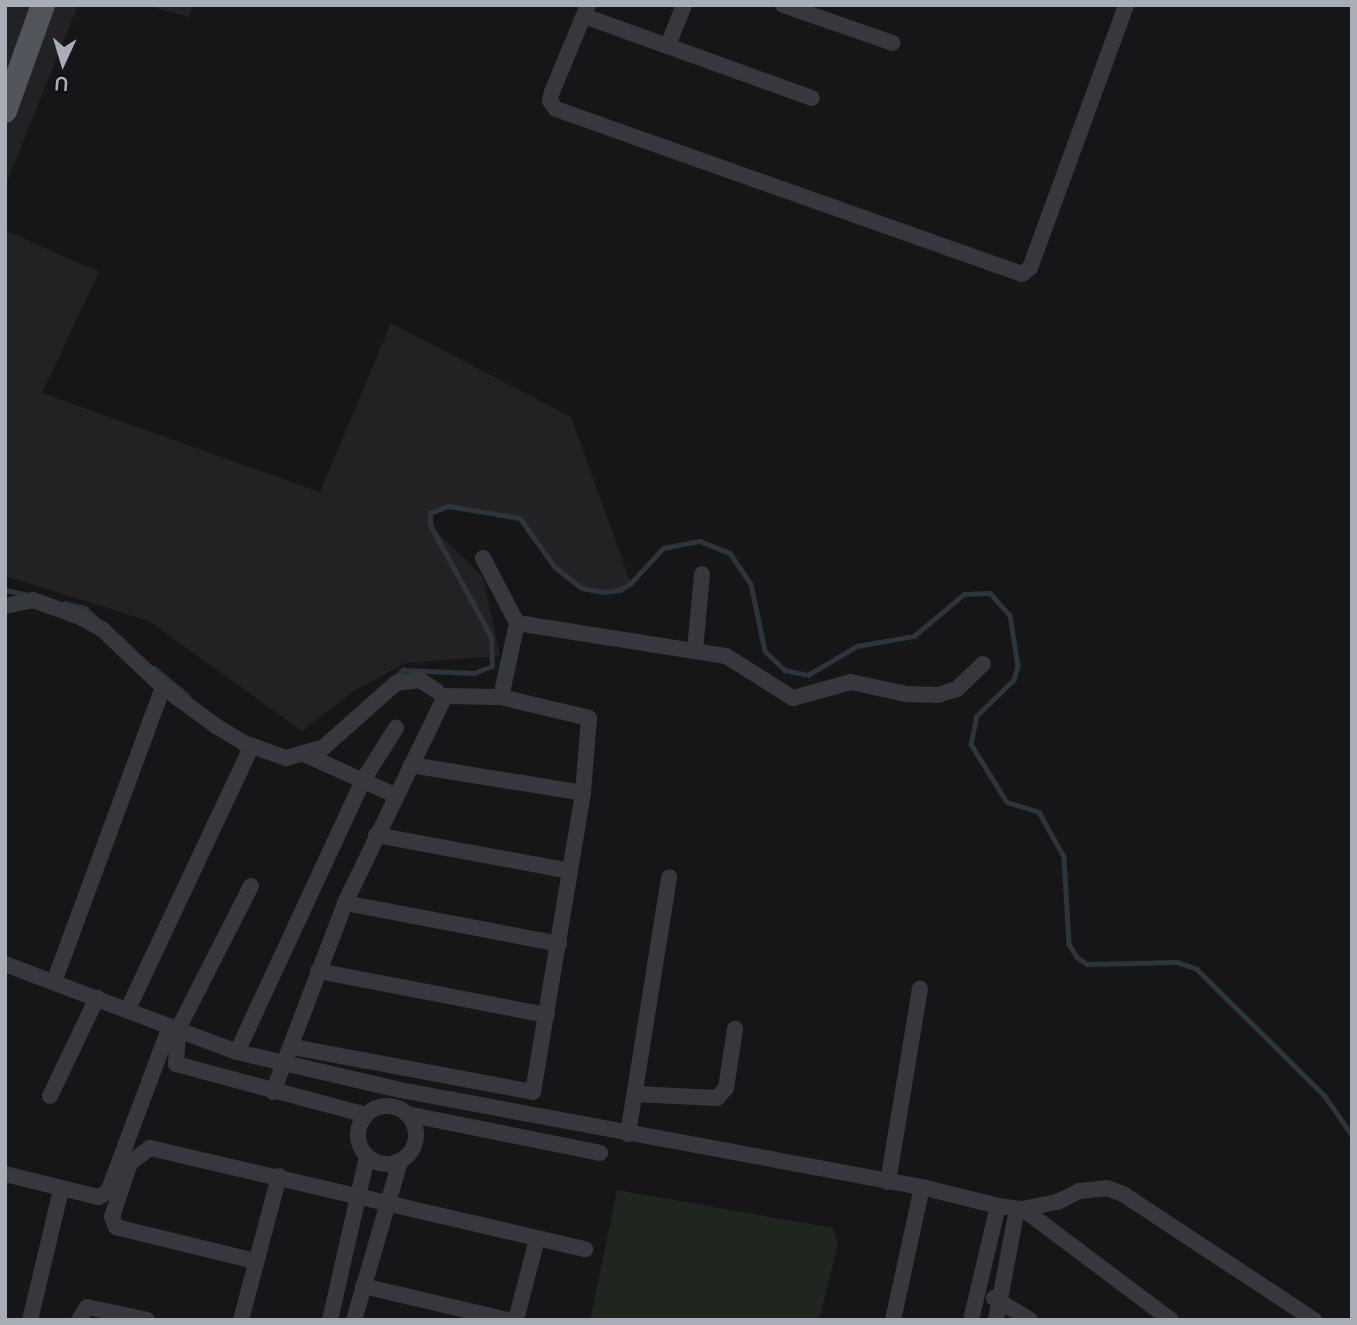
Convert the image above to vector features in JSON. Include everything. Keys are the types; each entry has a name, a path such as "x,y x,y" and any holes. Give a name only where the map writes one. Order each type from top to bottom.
{"main road":[{"path":"5,111 43,5"}],"street":[{"path":"668,45 684,5"},
{"path":"783,5 893,43"},
{"path":"812,98 668,45 586,10 550,101 556,109 1022,274 1030,268 1126,5"},
{"path":"483,558 517,623 501,696"},
{"path":"695,650 702,574"},
{"path":"5,606 33,600 80,617 103,630 163,687 252,746 286,758 306,755 333,739 396,683 421,680 437,691"},
{"path":"517,623 726,656 793,698 850,682 906,694 938,695 957,689 983,664"},
{"path":"54,982 163,687"},
{"path":"273,1092 345,903 445,696 501,696 589,718 583,793 559,944 535,1088 529,1095 292,1046"},
{"path":"237,1052 363,780 396,728"},
{"path":"128,1009 252,746"},
{"path":"306,755 388,792"},
{"path":"411,765 583,793"},
{"path":"376,835 570,871"},
{"path":"628,1134 669,877"},
{"path":"5,1174 98,1197 108,1192 174,1028 251,886"},
{"path":"345,903 559,944"},
{"path":"5,964 237,1052 400,1090 582,1126 922,1187 998,1206 1020,1209 1057,1202 1080,1191 1107,1188 1124,1194 1314,1320"},
{"path":"318,971 547,1015"},
{"path":"888,1182 920,989"},
{"path":"50,1096 97,998"},
{"path":"174,1028 176,1064 366,1115"},
{"path":"635,1094 717,1098 726,1088 735,1029"},
{"path":"354,1320 385,1203 400,1162 415,1145 414,1123 401,1110 400,1090"},
{"path":"330,1320 367,1157 358,1136 366,1115 375,1108 401,1110 600,1153"},
{"path":"577,1149 582,1126"},
{"path":"255,1261 116,1227 112,1217 130,1163 150,1148 586,1249"},
{"path":"367,1157 377,1163 400,1162"},
{"path":"241,1320 279,1176"},
{"path":"893,1320 922,1187"},
{"path":"30,1320 61,1190"},
{"path":"971,1320 998,1206"},
{"path":"996,1320 1020,1209"},
{"path":"1020,1209 1171,1320"},
{"path":"516,1320 537,1239"},
{"path":"363,1286 508,1320"},
{"path":"977,1295 1001,1300 1030,1320"},
{"path":"79,1320 87,1307 147,1320"}],"shaded area":[{"path":"5,5 78,5 5,187"},
{"path":"145,5 193,5 189,17"},
{"path":"5,230 99,272 42,393 320,492 391,323 571,417 631,583 620,590 603,592 582,588 555,567 520,518 479,509 439,508 430,513 430,525 483,577 500,656 405,663 354,691 302,731 149,621 5,576"},
{"path":"617,1190 833,1228 838,1244 819,1320 590,1320"}],"waterway":[{"path":"395,677 403,670 474,673 492,666 491,637 430,525 430,513 448,506 520,518 555,567 582,588 603,592 620,590 631,583 663,548 700,541 730,553 751,584 765,651 785,670 808,675 857,646 914,636 964,594 990,593 1010,615 1018,666 1014,680 977,716 971,744 1007,802 1039,812 1064,857 1069,944 1077,957 1087,964 1177,962 1197,969 1325,1096 1352,1135"},
{"path":"5,590 29,595"},
{"path":"65,603 85,608 97,619"},
{"path":"154,668 188,696"}]}
